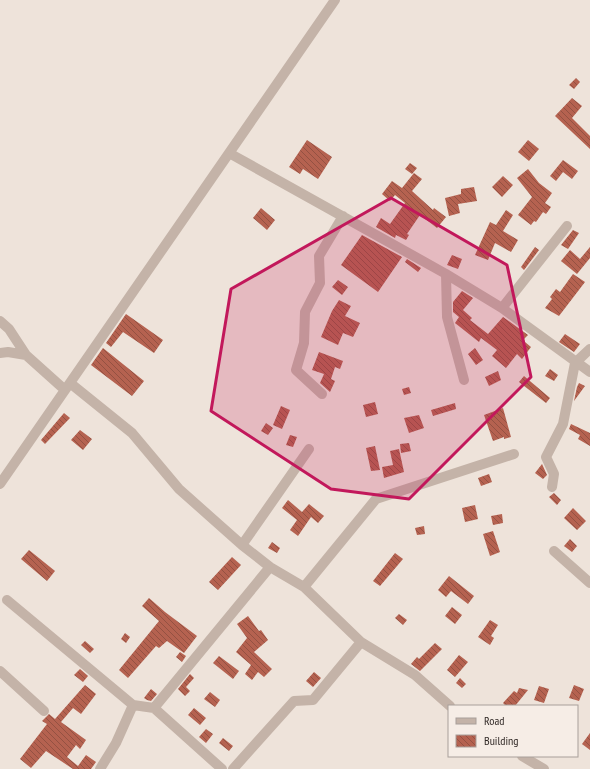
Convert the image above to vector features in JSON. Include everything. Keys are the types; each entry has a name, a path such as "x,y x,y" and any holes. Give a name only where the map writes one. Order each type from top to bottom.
{"street":[{"path":"0,484 335,0"},
{"path":"229,152 446,274 502,308 590,372"},
{"path":"322,394 296,370 304,343 305,312 320,283 319,256 343,216"},
{"path":"502,308 567,226"},
{"path":"446,274 447,317 464,380"},
{"path":"0,321 9,329 26,355 132,433 179,489 270,568 304,587 361,642 415,675 449,705"},
{"path":"552,487 554,474 546,456 563,424 576,363 590,349"},
{"path":"0,353 8,352 26,355"},
{"path":"242,544 309,450"},
{"path":"304,587 376,499 514,454"},
{"path":"554,551 590,582"},
{"path":"154,708 270,568"},
{"path":"7,600 133,704 154,708 222,769"},
{"path":"233,769 294,701 313,700 361,642"},
{"path":"0,671 44,711"},
{"path":"100,769 116,743 133,704"},
{"path":"524,757 544,769"}],"highlighted area":[{"path":"391,198 507,265 531,377 409,499 331,489 211,411 231,289"}],"building":[{"path":"576,78 580,82 574,89 569,85"},
{"path":"572,98 582,106 572,118 590,136 590,149 555,116"},
{"path":"307,140 332,157 318,179 303,169 300,174 289,167"},
{"path":"528,140 539,149 529,161 518,152"},
{"path":"563,160 578,171 572,179 563,172 556,181 550,176"},
{"path":"410,163 417,168 412,174 405,169"},
{"path":"528,169 539,183 552,193 545,203 551,207 546,214 543,212 536,222 534,221 531,225 518,215 532,197 517,178"},
{"path":"414,173 422,179 412,191 433,210 434,208 446,217 437,228 420,215 407,234 409,235 406,240 396,235 395,238 376,227 381,218 390,224 405,203 395,195 390,201 382,194 392,181 402,188"},
{"path":"503,176 513,185 502,197 492,187"},
{"path":"474,187 477,201 458,204 460,213 449,216 445,198 461,194 461,189"},
{"path":"261,208 275,220 267,230 253,218"},
{"path":"506,210 513,215 503,231 518,240 511,252 495,243 488,260 475,255 490,222 496,225"},
{"path":"573,230 579,233 568,249 561,245"},
{"path":"362,235 402,257 378,292 341,265"},
{"path":"535,247 539,250 524,270 521,267"},
{"path":"590,247 590,258 577,274 561,261 570,250 580,259"},
{"path":"452,255 462,259 458,269 447,265"},
{"path":"407,259 421,268 418,272 405,262"},
{"path":"573,274 585,282 559,316 545,308 552,299 550,297 556,289 560,292"},
{"path":"338,280 348,287 342,295 332,287"},
{"path":"462,291 473,298 463,310 472,318 470,320 488,334 503,317 528,335 524,339 525,342 531,347 522,359 517,354 506,368 492,356 497,350 481,338 479,342 455,323 459,317 453,312 453,302"},
{"path":"339,300 351,306 345,316 360,323 353,337 343,333 338,345 321,337 332,311"},
{"path":"126,314 163,340 154,353 123,332 111,347 106,343"},
{"path":"565,334 580,344 574,352 559,342"},
{"path":"103,348 144,381 132,396 91,365"},
{"path":"475,348 483,360 476,365 468,354"},
{"path":"319,352 343,361 340,369 335,367 331,379 335,381 330,392 320,383 324,374 312,370"},
{"path":"550,369 558,375 554,381 545,376"},
{"path":"498,371 501,380 489,386 485,377"},
{"path":"524,376 550,398 546,403 519,382"},
{"path":"579,383 585,386 574,401 577,387"},
{"path":"409,387 411,393 404,395 402,389"},
{"path":"375,402 378,414 366,417 363,405"},
{"path":"455,403 456,409 433,416 431,410"},
{"path":"281,406 290,410 282,429 273,425"},
{"path":"503,408 511,437 504,439 504,437 493,441 484,415"},
{"path":"64,413 70,418 45,444 41,440"},
{"path":"419,415 424,428 409,433 404,418"},
{"path":"266,423 273,428 268,435 261,431"},
{"path":"571,424 590,433 590,446 578,439 580,435 569,429"},
{"path":"80,430 92,439 83,450 71,440"},
{"path":"290,435 297,437 293,447 286,445"},
{"path":"409,443 411,451 401,453 400,444"},
{"path":"375,446 380,470 371,471 366,448"},
{"path":"399,449 404,472 384,478 382,467 393,465 390,451"},
{"path":"542,464 547,475 543,479 535,473"},
{"path":"489,474 492,482 481,486 478,478"},
{"path":"554,493 561,500 557,505 549,497"},
{"path":"288,500 302,512 309,504 324,516 318,523 311,517 298,536 290,530 297,520 282,508"},
{"path":"475,505 478,519 465,522 462,508"},
{"path":"573,508 586,521 577,530 564,518"},
{"path":"502,514 503,523 493,525 491,516"},
{"path":"424,526 425,534 417,535 415,528"},
{"path":"493,531 500,552 490,556 483,534"},
{"path":"570,539 577,546 572,552 564,546"},
{"path":"272,542 280,548 277,553 268,548"},
{"path":"29,550 55,571 47,581 21,559"},
{"path":"395,553 403,559 380,586 373,581"},
{"path":"232,557 241,565 218,590 209,582"},
{"path":"449,576 474,596 468,604 451,591 446,597 438,590"},
{"path":"149,598 197,636 184,653 167,641 159,648 156,646 128,678 119,670 159,621 142,606"},
{"path":"452,607 462,615 455,624 445,616"},
{"path":"399,614 407,620 403,625 395,618"},
{"path":"248,616 268,640 254,652 272,669 264,677 258,672 252,680 245,674 251,665 236,652 247,638 237,624"},
{"path":"490,620 498,625 491,636 494,638 490,645 478,637"},
{"path":"125,633 130,637 126,643 121,639"},
{"path":"85,641 94,649 90,653 81,645"},
{"path":"435,643 442,649 420,671 411,664 417,657 419,659"},
{"path":"180,652 186,656 182,662 176,657"},
{"path":"459,655 468,662 455,677 447,670"},
{"path":"219,656 239,671 233,679 213,663"},
{"path":"80,669 88,676 83,682 74,675"},
{"path":"314,672 321,678 313,687 306,681"},
{"path":"190,674 194,678 186,687 190,691 185,696 178,689"},
{"path":"460,678 466,684 462,688 456,683"},
{"path":"85,685 96,694 81,714 73,708 61,722 86,740 80,749 76,745 67,757 78,766 86,755 96,762 91,769 73,769 46,751 31,768 20,759 47,724 42,721 49,714 55,719"},
{"path":"574,685 584,689 579,701 569,698"},
{"path":"539,686 549,689 544,703 534,700"},
{"path":"519,688 528,690 516,705 505,705 503,703 514,691 517,693"},
{"path":"151,689 157,694 151,701 144,698"},
{"path":"210,692 220,700 215,707 204,699"},
{"path":"194,708 206,718 200,725 188,715"},
{"path":"206,729 213,734 206,743 199,737"},
{"path":"590,733 590,750 582,744"},
{"path":"223,738 233,746 229,751 219,743"}]}
